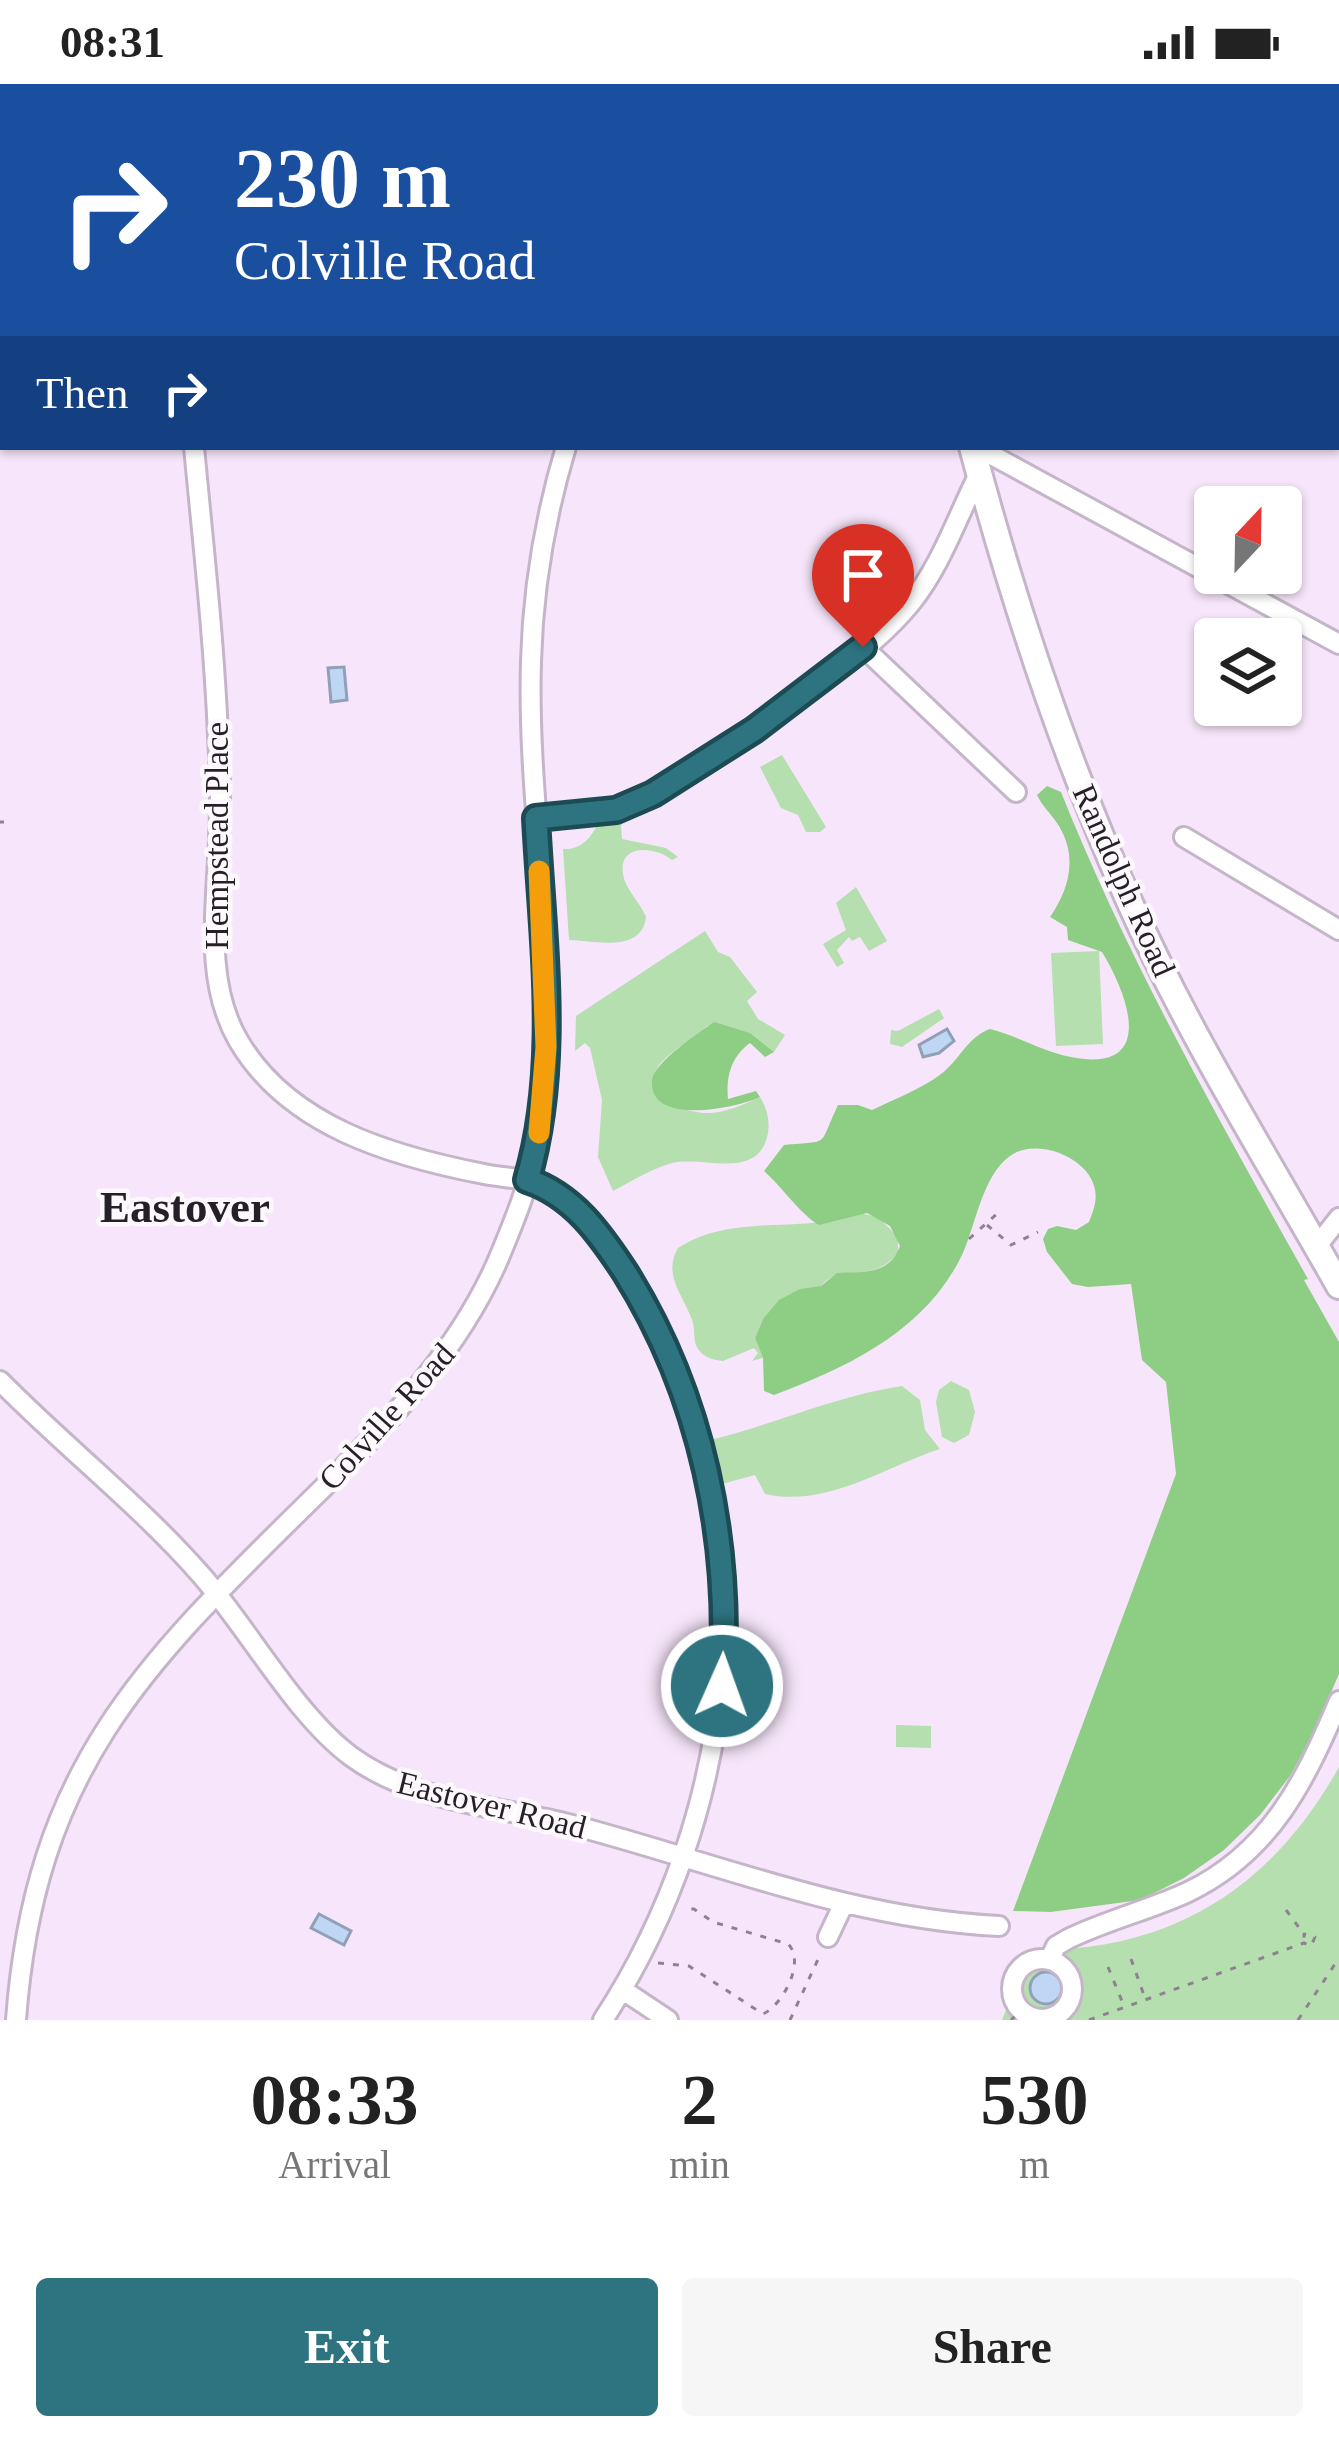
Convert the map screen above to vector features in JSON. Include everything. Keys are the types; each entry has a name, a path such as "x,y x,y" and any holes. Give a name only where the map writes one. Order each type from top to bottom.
{"main road":[{"name":"Randolph Road","path":"975,450 1058,721 1131,905 1177,998 1339,1286"}],"street":[{"name":"Hempstead Place","path":"194,450 220,782 214,963 231,1025 266,1079 322,1123 423,1160 527,1180 556,1192 589,1222 641,1298 681,1382 706,1468 721,1558 724,1649 710,1768 681,1857 622,1990 603,2020"},
{"name":"Colville Road","path":"16,2020 20,1965 34,1892 53,1832 104,1728 141,1677 216,1593 362,1449 437,1365 477,1303 527,1180 537,1146 546,1071 530,664 542,544 565,450"},
{"path":"980,450 1339,644"},
{"path":"536,818 616,810 653,794 754,730 863,647 896,619 930,575 979,474"},
{"path":"863,647 1016,792"},
{"path":"1184,837 1339,930"},
{"path":"1317,1246 1339,1218"},
{"name":"Eastover Road","path":"0,1381 175,1546 327,1736 376,1773 431,1795 547,1818 844,1904 951,1924 999,1926"},
{"path":"1050,1959 1056,1946 1068,1939 1190,1891 1256,1846 1307,1776 1339,1701"},
{"path":"828,1937 844,1904"},
{"path":"1038,1959 1050,1959 1068,1973 1072,1984 1066,2007 1047,2019 1017,2015 1012,1993 1018,1971 1038,1959"},
{"path":"622,1990 668,2020"}],"path":[{"path":"969,1239 1000,1211"},
{"path":"987,1225 1012,1245 1013,1252"},
{"path":"1012,1245 1039,1232"},
{"path":"658,1963 689,1966 757,2013 773,2009 797,1962 792,1947 713,1922 694,1909 683,1909"},
{"path":"1286,1910 1304,1934 1304,1943"},
{"path":"1089,2020 1304,1943 1311,1946 1316,1940 1304,1934"},
{"path":"790,2020 828,1937"},
{"path":"1131,1958 1146,2000"},
{"path":"1298,2020 1339,1958"},
{"path":"1108,1967 1125,2007"},
{"path":"785,1985 802,1993"}],"green space":[{"path":"782,755 826,827 820,832 806,832 798,815 781,808 760,767"},
{"path":"1047,786 1061,792 1146,979 1339,1342 1339,1674 1314,1732 1290,1776 1260,1815 1224,1850 1184,1878 1140,1900 1051,1912 1013,1911 1176,1474 1166,1382 1142,1360 1131,1284 1072,1284 1047,1252 1043,1239 1048,1229 1076,1230 1089,1222 1096,1195 1089,1175 1070,1158 1045,1149 1010,1156 986,1188 962,1255 928,1305 883,1343 830,1372 774,1395 764,1391 763,1358 755,1338 779,1300 800,1289 821,1286 837,1273 882,1267 900,1246 890,1226 867,1213 819,1225 805,1215 764,1171 784,1145 821,1140 838,1105 872,1110 925,1084 990,1029 1071,1057 1098,1059 1116,1054 1126,1043 1127,1009 1102,952 1068,940 1067,927 1050,917 1066,884 1070,861 1059,826 1037,795"},
{"path":"628,813 621,826 622,839 666,848 678,857 672,860 640,850 626,856 624,880 646,917 636,936 616,942 569,940 563,849 586,841 599,821"},
{"path":"856,887 887,941 869,951 860,937 852,941 849,937 837,950 844,963 837,967 823,944 846,930 836,903"},
{"path":"705,931 718,952 730,957 757,992 747,1001 758,1019 785,1035 774,1052 750,1033 707,1026 660,1064 654,1089 666,1102 704,1113 760,1097 767,1114 763,1148 742,1162 672,1163 613,1191 598,1157 602,1100 590,1048 585,1043 575,1051 576,1016"},
{"path":"1099,951 1103,1044 1056,1046 1051,953"},
{"path":"939,1009 944,1018 902,1047 890,1044 891,1030 898,1031"},
{"path":"714,1022 750,1033 774,1052 765,1057 750,1043 731,1068 728,1099 756,1091 760,1097 715,1109 678,1109 664,1104 655,1095 654,1073"},
{"path":"859,1213 878,1217 898,1237 898,1252 889,1262 829,1278 763,1319 755,1338 763,1358 752,1361 758,1353 754,1348 723,1361 700,1352 673,1276 678,1248 721,1230 814,1223"},
{"path":"951,1381 969,1390 975,1412 969,1435 954,1443 942,1437 936,1402 939,1390"},
{"path":"902,1386 920,1400 925,1430 940,1449 855,1484 811,1495 765,1494 755,1475 718,1485 710,1440 853,1396"},
{"path":"896,1725 931,1726 931,1748 896,1747"},
{"path":"1339,1767 1339,2020 1002,2020 1030,1950 1081,1948 1128,1939 1212,1905 1282,1847"}],"water":[{"path":"344,667 347,700 331,702 328,668"},
{"path":"947,1029 954,1041 939,1053 923,1057 919,1045"},
{"path":"319,1914 351,1931 344,1945 311,1928"},
{"path":"1046,1972 1057,1977 1062,1988 1057,1999 1046,2004 1035,1999 1030,1988 1035,1977"}],"slow traffic":[{"path":"539,871 546,1071 539,1133"}],"district":[{"name":"Eastover","path":"185,1206"}],"route":[{"path":"722,1686 724,1592 718,1536 706,1468 681,1382 656,1324 608,1245 556,1192 527,1180 537,1146 546,1071 536,818 592,815 653,794 754,730 863,647"}]}
